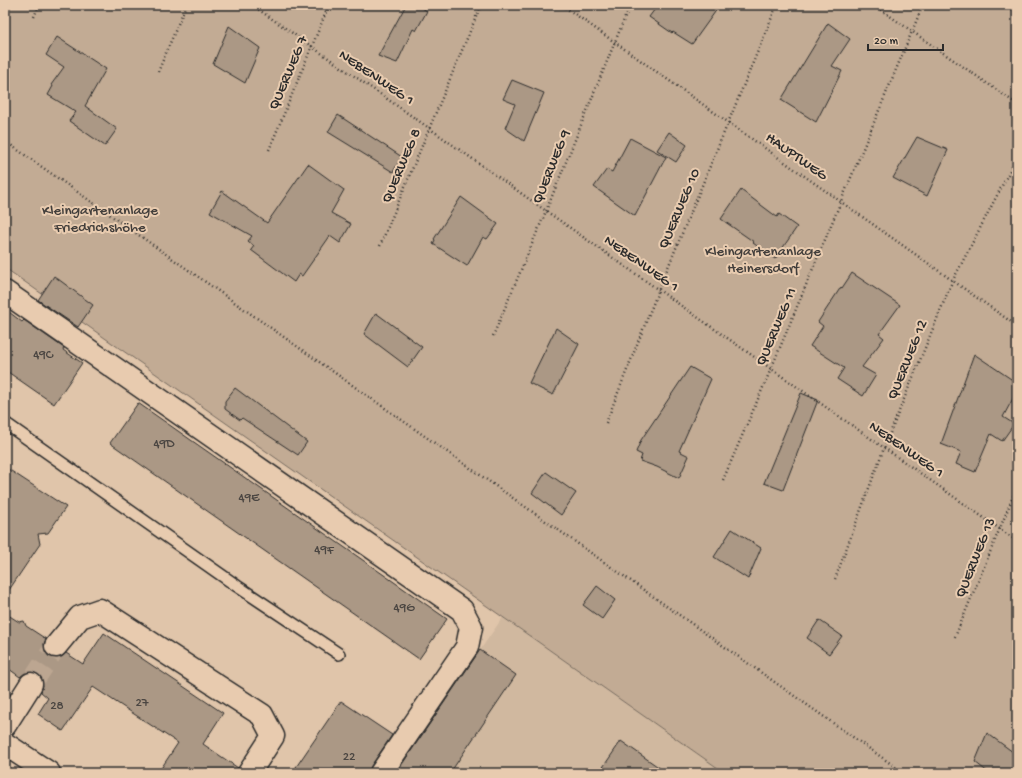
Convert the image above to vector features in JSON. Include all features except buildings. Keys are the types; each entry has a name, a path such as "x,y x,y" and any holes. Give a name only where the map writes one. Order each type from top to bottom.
{"street":[{"path":"5,292 462,610 471,627 467,647 382,773"},
{"path":"56,646 80,617 100,610 262,715 272,736 249,773"},
{"path":"5,725 31,684"},
{"path":"5,744 49,773"}],"lane":[{"path":"5,423 237,586 339,654"}],"path":[{"path":"34,18 39,5"},
{"path":"158,72 186,5"},
{"name":"NEBENWEG 1","path":"252,5 1017,541"},
{"name":"QUERWEG 7","path":"269,150 329,5"},
{"name":"QUERWEG 8","path":"380,246 481,5"},
{"name":"HAUPTWEG","path":"562,5 952,282 1017,326"},
{"name":"QUERWEG 9","path":"493,336 630,5"},
{"name":"QUERWEG 10","path":"606,424 659,289 777,5"},
{"path":"874,5 1017,104"},
{"name":"QUERWEG 11","path":"723,480 923,5"},
{"path":"5,141 904,773"},
{"name":"QUERWEG 12","path":"835,579 884,448 952,282 1017,157"},
{"name":"QUERWEG 13","path":"955,637 1017,487"}],"shaded area":[{"path":"503,617 725,773 395,773"}],"green space":[{"name":"Kleingartenanlage Heinersdorf","path":"5,5 1017,5 1017,773 725,773 5,268"}],"tunnel":[{"path":"31,684 56,646"}],"park label":[{"name":"Kleingartenanlage Friedrichshöhe","path":"100,220"}]}
